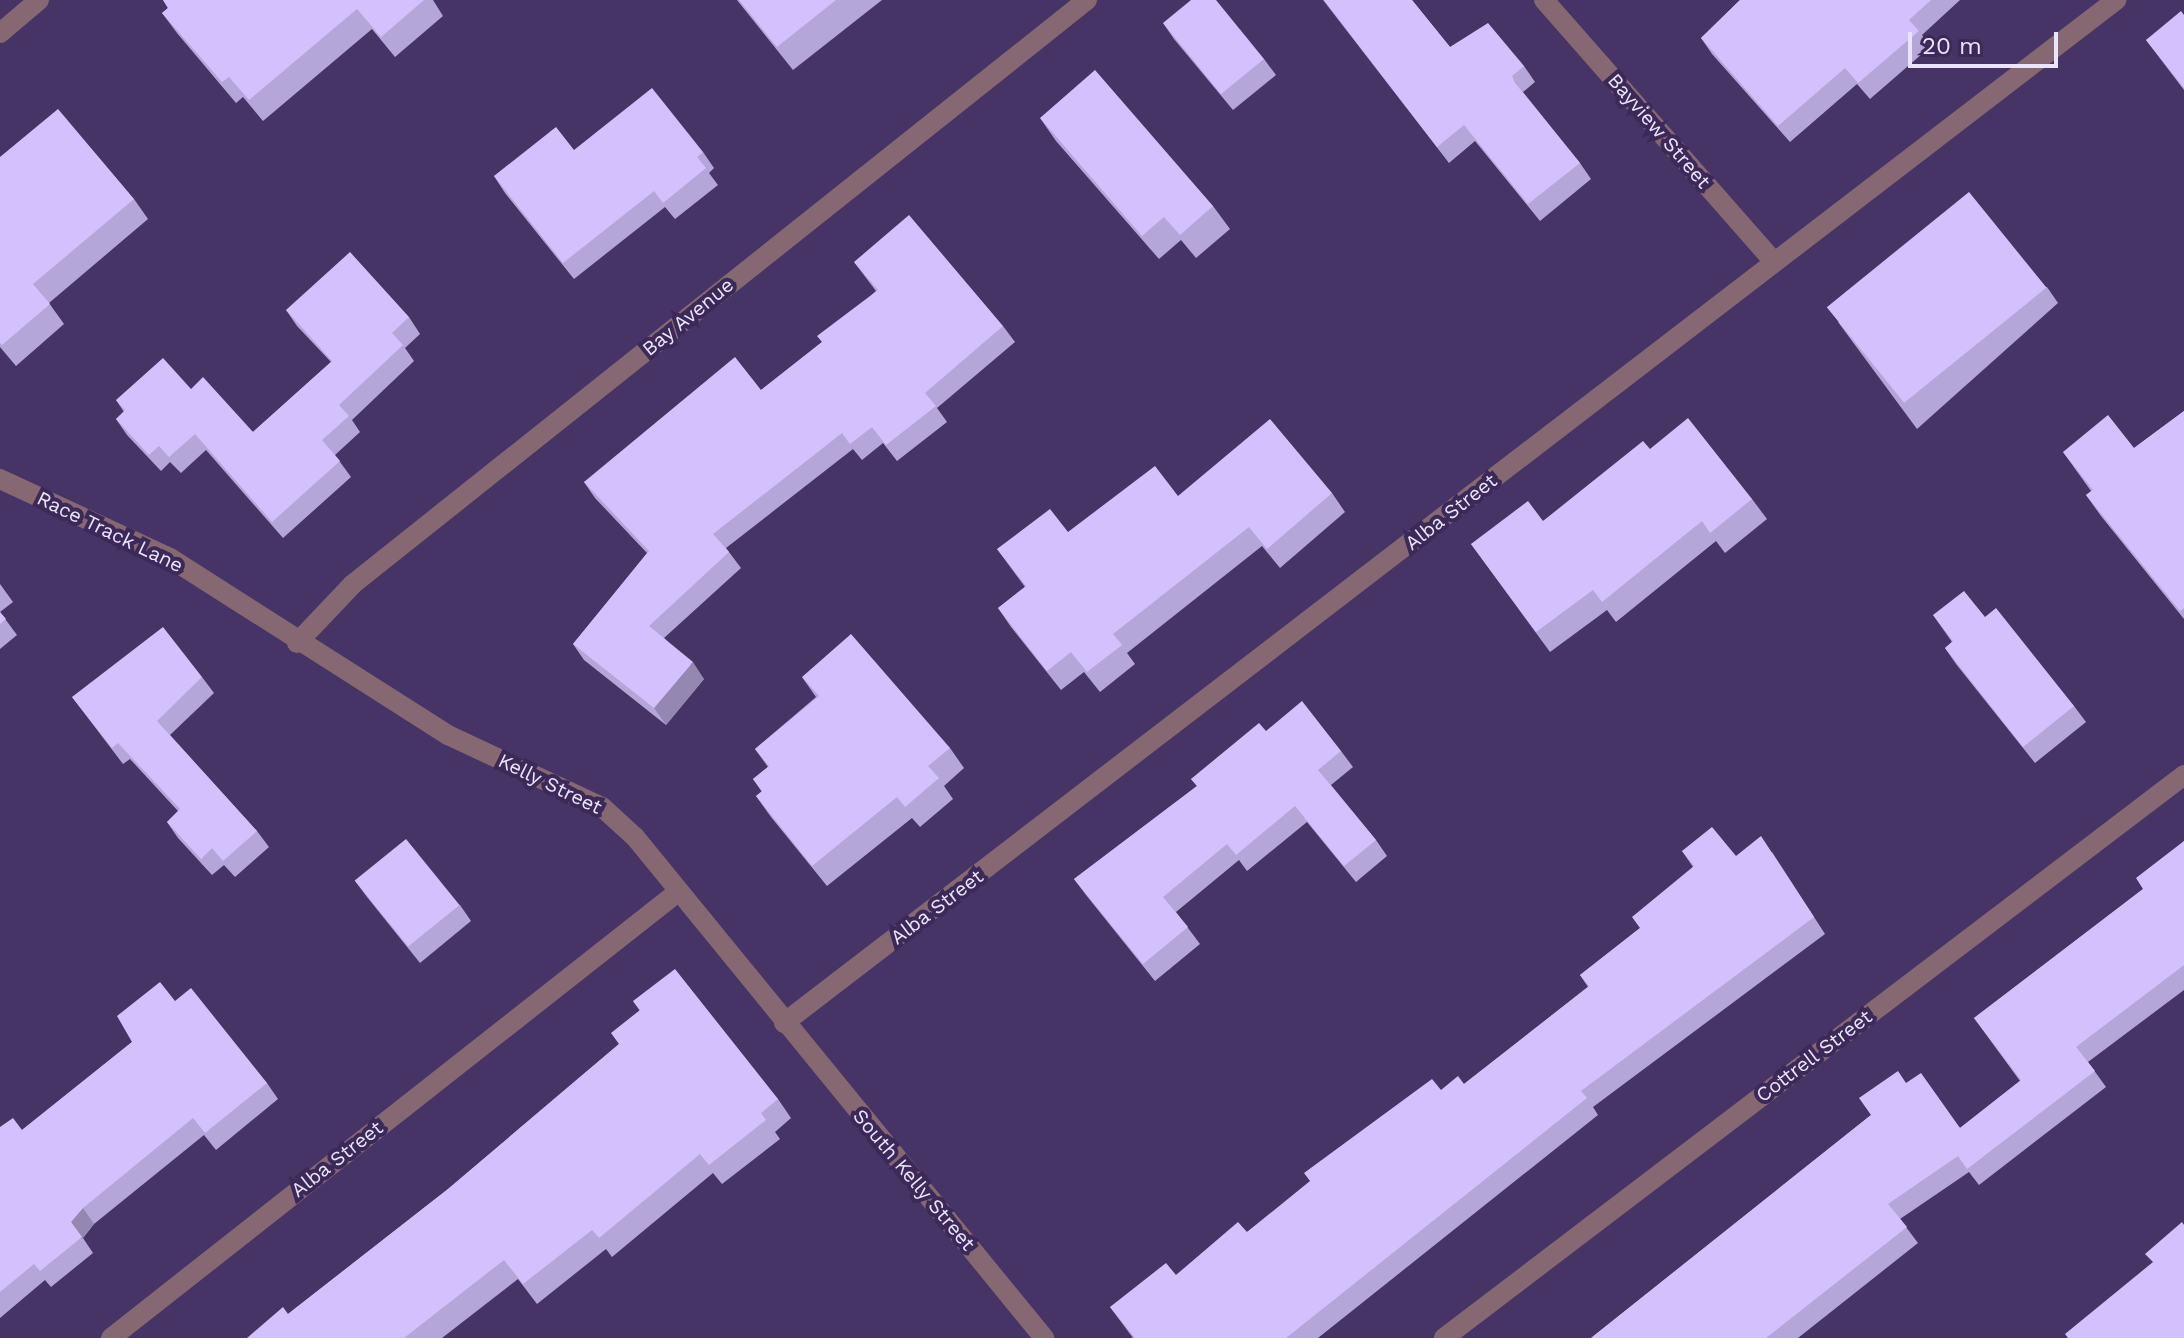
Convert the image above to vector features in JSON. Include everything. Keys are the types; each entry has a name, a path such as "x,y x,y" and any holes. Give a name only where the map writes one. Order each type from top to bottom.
{"street":[{"path":"0,33 39,0"},
{"name":"Bay Avenue","path":"297,643 353,584 1087,0"},
{"name":"Bayview Street","path":"1544,0 1773,261"},
{"name":"Alba Street","path":"784,1023 2116,0"},
{"name":"Race Track Lane","path":"0,479 170,558 297,643"},
{"name":"Kelly Street","path":"297,643 448,735 602,807 678,892 784,1023"},
{"name":"Cottrell Street","path":"1444,1338 2184,775"},
{"name":"Alba Street","path":"111,1338 678,892"},
{"name":"South Kelly Street","path":"784,1023 1044,1338"}],"building":[{"path":"163,0 424,0 381,37 357,9 249,100 229,77 222,82 162,13 168,8"},
{"path":"739,0 836,0 777,47"},
{"path":"1191,0 1216,0 1264,59 1221,94 1163,23"},
{"path":"1324,0 1412,0 1450,47 1488,23 1524,66 1512,76 1515,83 1580,163 1528,204 1464,125 1437,147"},
{"path":"1740,0 1931,0 1909,20 1919,31 1858,83 1845,68 1778,126 1701,38"},
{"path":"2181,11 2184,15 2184,88 2146,40"},
{"path":"1095,70 1213,206 1180,235 1164,217 1142,236 1040,118"},
{"path":"652,88 703,152 697,157 706,168 663,203 654,191 563,263 494,176 556,127 574,150"},
{"path":"58,109 134,199 33,284 50,304 2,345 0,157"},
{"path":"1969,192 2046,288 1904,403 1827,307"},
{"path":"909,215 1003,326 925,393 936,406 886,445 872,427 850,444 842,433 713,534 729,552 649,626 693,662 654,708 573,644 649,551 584,482 735,357 761,390 822,342 817,336 878,290 854,262"},
{"path":"350,252 409,317 392,333 403,345 339,405 349,416 322,440 340,461 272,522 195,434 169,457 159,446 149,455 116,419 125,410 116,400 163,358 191,389 203,377 253,432 332,361 286,310"},
{"path":"2184,411 2184,608 2180,611 2086,495 2093,490 2063,452 2108,415 2134,448"},
{"path":"1688,418 1752,499 1710,533 1702,521 1602,602 1593,590 1536,632 1471,544 1528,501 1543,521 1643,441 1650,449"},
{"path":"1270,419 1332,493 1267,549 1249,527 1113,634 1122,645 1087,672 1071,652 1047,671 998,608 1026,586 997,549 1050,509 1068,532 1155,466 1178,496"},
{"path":"1964,591 1985,617 1996,608 2074,706 2023,747 1945,648 1953,641 1933,615"},
{"path":"163,627 202,677 157,721 257,831 223,861 212,848 201,859 167,822 180,809 118,743 112,748 72,697"},
{"path":"851,634 950,748 928,766 939,778 905,807 897,797 812,866 756,796 762,791 753,779 769,766 755,749 819,696 802,677"},
{"path":"1302,701 1341,751 1318,770 1376,840 1344,866 1295,806 1236,855 1227,844 1163,897 1188,927 1143,964 1074,879 1197,786 1191,779 1259,723 1266,731"},
{"path":"1712,827 1736,856 1761,836 1814,917 1581,1091 1587,1098 1286,1338 1135,1338 1110,1307 1166,1263 1176,1275 1238,1222 1247,1232 1310,1181 1304,1173 1432,1079 1441,1090 1458,1076 1464,1084 1589,986 1580,975 1640,928 1632,917 1694,866 1682,851"},
{"path":"406,839 459,905 408,947 355,881"},
{"path":"2184,841 2184,965 2076,1047 2095,1071 1967,1169 1958,1156 1888,1204 1907,1227 1766,1338 1591,1338 1871,1115 1859,1098 1898,1071 1906,1083 1921,1073 1960,1128 2021,1080 1974,1018 2143,889 2136,878"},
{"path":"675,969 778,1099 761,1113 766,1120 709,1165 700,1154 599,1238 592,1230 523,1284 504,1260 404,1338 247,1338 283,1307 288,1314 448,1189 619,1044 611,1033 640,1010 633,1001"},
{"path":"160,982 175,1001 191,988 267,1083 205,1133 193,1118 83,1208 71,1222 82,1237 40,1271 34,1264 0,1292 0,1127 13,1118 22,1130 132,1042 117,1016"},
{"path":"2182,1222 2184,1338 2068,1338 2065,1334 2153,1262 2145,1254"}]}
